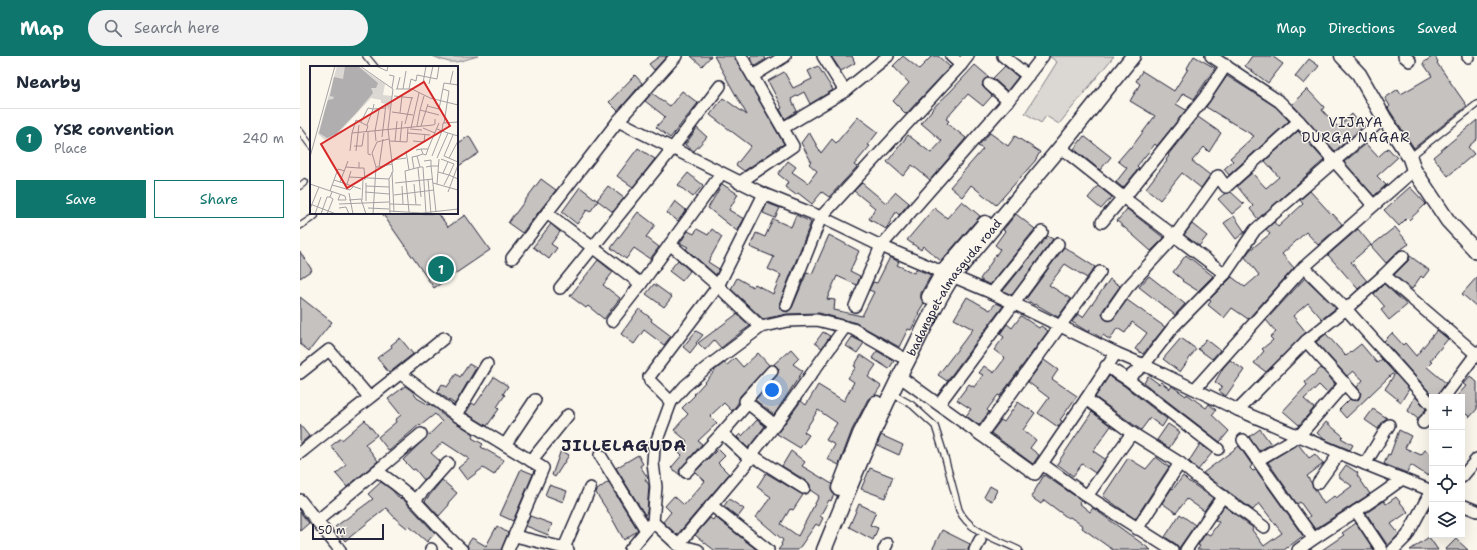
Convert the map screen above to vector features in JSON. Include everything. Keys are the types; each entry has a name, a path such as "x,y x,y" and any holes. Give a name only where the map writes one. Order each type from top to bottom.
{"street":[{"path":"512,258 618,121 676,56"},
{"path":"739,183 793,146 741,56"},
{"path":"753,76 785,56"},
{"path":"822,56 845,91"},
{"path":"783,128 845,91 888,56"},
{"path":"786,305 821,218 964,60 951,56"},
{"path":"1003,56 1028,76"},
{"path":"855,306 881,246 1008,101 1043,56"},
{"name":"badangpet-almasguda road","path":"814,550 860,434 920,313 1011,192 1121,56"},
{"name":"badangpet-almasguda road","path":"824,550 890,393 939,298 948,274 1060,147 1133,56"},
{"path":"1211,56 1280,102 1299,121 1373,205"},
{"path":"1342,56 1359,74 1384,118 1448,221 1477,252"},
{"path":"1102,222 1205,97 1226,65"},
{"path":"989,84 1008,101"},
{"path":"560,288 672,149 720,86"},
{"path":"1127,380 1144,365 1174,326 1225,274 1255,230 1384,118"},
{"path":"618,121 739,183 992,293 1238,410 1339,454 1429,490"},
{"path":"1109,314 1127,288 1175,236 1218,176 1226,186 1299,121"},
{"path":"1060,147 1225,274"},
{"path":"1195,389 1304,267 1373,205 1412,164"},
{"path":"612,321 641,284 721,174"},
{"path":"671,402 650,381 649,377 718,286 764,194"},
{"path":"547,213 641,284"},
{"path":"992,293 1042,232"},
{"path":"670,244 718,286 761,327"},
{"path":"939,404 1058,244"},
{"path":"1238,410 1306,341 1346,309 1403,256"},
{"path":"1304,267 1346,309 1429,402"},
{"path":"981,435 1100,272"},
{"path":"1384,275 1477,353 1446,394"},
{"path":"630,550 650,526 656,487 653,463 654,448 671,402 685,386 706,368 761,327 787,321 817,320 853,329 900,356"},
{"path":"678,545 751,458 755,450 775,425 845,327"},
{"path":"300,453 369,397 401,374 444,338"},
{"path":"1306,341 1354,394"},
{"path":"301,370 329,350 369,397"},
{"path":"899,376 1035,474 1116,353"},
{"path":"456,415 487,364"},
{"path":"1106,366 1127,380 1218,449"},
{"path":"686,472 748,403 746,401 772,371"},
{"path":"401,374 456,415 543,468 508,550"},
{"path":"1258,460 1299,436 1345,383"},
{"path":"1086,399 1132,432 1180,463 1264,527"},
{"path":"505,445 535,400"},
{"path":"748,403 775,425"},
{"path":"531,461 568,415"},
{"path":"1423,423 1429,416"},
{"path":"1365,464 1389,425"},
{"path":"1087,496 1132,432"},
{"path":"722,433 751,458 804,488"},
{"path":"317,521 421,434"},
{"path":"1243,440 1313,538"},
{"path":"1318,483 1339,454"},
{"path":"600,455 650,526 678,545 696,550"},
{"path":"1465,474 1477,459"},
{"path":"414,501 448,463"},
{"path":"1137,529 1180,463"},
{"path":"1042,464 1087,496 1172,550"},
{"path":"377,472 395,484 414,501 446,536 462,550"},
{"path":"1298,550 1313,538 1378,498 1402,479"},
{"path":"515,536 566,549 590,488"},
{"path":"1186,550 1223,496"},
{"path":"1393,550 1407,536 1429,496"},
{"path":"300,500 340,550"},
{"path":"711,505 768,550"},
{"path":"1465,506 1477,511"},
{"path":"1356,511 1382,550"}],"lane":[{"path":"366,56 374,66"},
{"path":"1412,164 1477,104"},
{"path":"300,131 310,145"},
{"path":"300,186 305,182"},
{"path":"300,226 314,216"},
{"path":"890,393 912,405 935,426 959,510 962,517 969,524 979,541 1019,550"}],"path":[{"path":"453,56 460,56"}],"shaded area":[{"path":"433,56 478,56 451,62"},
{"path":"1049,56 1114,56 1059,124 1046,116 1041,123 1025,113 1057,62"}],"building":[{"path":"660,56 667,56 654,70 649,64"},
{"path":"691,56 711,56 702,66"},
{"path":"714,56 734,56 784,144 744,171 736,165 751,146 710,115 723,98 747,115"},
{"path":"764,56 766,59 755,66 750,57"},
{"path":"831,56 852,56 855,63 841,71"},
{"path":"903,56 919,69 932,56 938,56 950,67 906,114 893,101 909,83 893,66"},
{"path":"1194,56 1215,68 1194,99 1183,93 1176,104 1186,110 1157,146 1155,144 1137,166 1139,168 1123,188 1116,182 1127,168 1118,161 1130,147 1131,148 1155,116 1130,101 1140,84 1136,81 1142,71 1174,91 1188,69 1187,68"},
{"path":"1252,56 1272,56 1283,64 1268,83 1245,66"},
{"path":"1435,56 1438,62 1437,63 1467,106 1414,148 1388,108 1390,106 1385,98 1398,89 1401,94 1432,76 1423,63"},
{"path":"1309,59 1319,66 1304,84 1295,76"},
{"path":"975,65 989,77 984,80 982,86 992,96 983,106 968,94 946,119 949,121 947,123 966,138 930,180 912,165 903,176 887,162 908,135 931,153 942,141 921,123 937,104"},
{"path":"818,66 833,90 810,104 804,92 791,99 797,111 785,119 780,109 782,108 768,81 784,72 793,88 812,79 808,71"},
{"path":"1005,66 1018,77 1007,91 993,78"},
{"path":"635,75 642,83 618,111 609,102"},
{"path":"1227,76 1276,107 1289,121 1229,175 1224,169 1233,161 1230,158 1254,136 1206,107"},
{"path":"1307,89 1324,107 1322,110 1338,127 1352,114 1363,127 1335,151 1292,104"},
{"path":"682,91 698,103 670,138 656,127 665,117 645,101 652,93 670,106"},
{"path":"858,117 878,132 868,145 870,146 854,165 857,167 829,197 822,192 812,204 798,193 796,195 785,187 788,182 778,174 788,161 796,167 792,172 808,183 817,171 809,164 811,161 801,143 809,132 821,153 832,139 836,143"},
{"path":"1198,117 1221,133 1209,152 1204,147 1192,161 1210,175 1201,188 1182,173 1160,200 1146,188 1167,161 1168,155"},
{"path":"1477,120 1477,139 1468,147 1474,154 1448,176 1433,157"},
{"path":"697,128 707,137 694,151 685,145"},
{"path":"1298,131 1324,160 1258,219 1250,209 1253,206 1237,186 1252,173 1266,188 1279,177 1265,161"},
{"path":"990,133 1008,146 1015,136 1040,152 1035,161 996,205 971,185 962,197 950,187 983,149 978,146"},
{"path":"469,136 479,153 458,166 458,143"},
{"path":"1084,136 1111,157 1100,170 1074,149"},
{"path":"1366,144 1378,157 1388,148 1397,158 1377,176 1386,185 1374,196 1344,162"},
{"path":"638,148 655,159 633,187 617,176"},
{"path":"688,173 703,185 693,197 678,185"},
{"path":"541,179 556,190 522,233 508,223"},
{"path":"862,183 886,203 896,192 909,203 899,215 896,212 886,229 869,219 875,208 854,191"},
{"path":"722,184 738,194 729,210 744,219 737,231 708,208"},
{"path":"608,186 624,198 613,212 597,200"},
{"path":"1098,186 1112,197 1101,209 1088,198"},
{"path":"580,187 598,201 590,212 587,210 577,224 562,212"},
{"path":"1410,187 1426,204 1409,220 1407,218 1399,226 1384,210"},
{"path":"1310,191 1342,224 1318,245 1306,232 1282,254 1294,268 1248,319 1232,308 1224,318 1208,305 1211,301 1209,300 1232,277 1245,287 1259,275 1245,257 1250,250 1270,234 1266,229 1274,222 1278,227 1303,204 1300,200"},
{"path":"1231,192 1244,204 1232,214 1218,199 1224,194"},
{"path":"675,201 686,210 678,221 667,213"},
{"path":"962,201 980,216 941,261 923,246 921,250 907,240 934,208 947,218"},
{"path":"767,203 780,208 775,218 763,213"},
{"path":"1127,209 1164,238 1151,251 1117,221"},
{"path":"638,212 655,225 646,237 659,247 650,259 634,248 626,259 611,248"},
{"path":"383,214 439,214 448,227 465,215 490,250 434,288"},
{"path":"1016,214 1035,229 990,285 980,279 1000,249 995,245 1005,231 1003,230"},
{"path":"796,215 811,222 780,302 780,309 787,312 792,308 807,272 812,274 829,235 859,251 850,271 860,276 857,285 837,276 827,299 835,300 834,310 862,316 874,292 869,290 873,282 877,283 890,257 899,262 897,265 914,273 916,269 931,275 921,293 921,298 924,303 911,330 908,329 899,347 856,323 819,313 787,314 763,319 731,289 737,278 753,287 755,284 773,294 781,275 768,269 774,257 750,247 756,233 765,237 773,219 791,227"},
{"path":"1234,216 1245,232 1236,239 1224,223"},
{"path":"551,224 560,232 551,244 557,248 549,259 533,247"},
{"path":"1192,224 1207,236 1199,246 1184,235"},
{"path":"1395,227 1409,244 1398,251 1386,263 1371,246"},
{"path":"697,229 708,235 712,229 722,237 708,262 719,269 716,275 686,249 688,247 680,243 688,231 694,234"},
{"path":"1358,229 1371,245 1351,262 1367,281 1358,289 1328,255"},
{"path":"1047,236 1053,239 1012,295 1003,291"},
{"path":"1064,247 1095,267 1087,278 1065,264 1049,285 1071,299 1058,317 1035,304 1034,305 1026,299"},
{"path":"300,252 312,270 300,278"},
{"path":"1186,255 1213,276 1198,291 1182,281 1183,280 1173,272"},
{"path":"1410,256 1429,270 1423,278 1421,276 1412,289 1394,275 1408,261"},
{"path":"598,260 613,272 603,285 620,298 604,319 588,306 586,308 570,296"},
{"path":"678,260 690,271 682,281 669,271"},
{"path":"1149,276 1185,304 1175,315 1139,287"},
{"path":"1477,277 1477,307 1462,294"},
{"path":"1305,278 1336,308 1322,319 1308,303 1293,316 1306,332 1266,372 1254,363 1264,351 1262,349 1273,340 1270,337 1276,332 1266,320"},
{"path":"1110,279 1120,286 1103,310 1102,314 1105,319 1109,321 1114,318 1127,300 1165,327 1143,354 1135,349 1147,333 1132,322 1125,333 1117,328 1110,340 1103,335 1101,338 1089,330 1088,332 1072,322 1078,314 1083,317"},
{"path":"654,284 672,297 664,307 646,294"},
{"path":"1384,284 1407,305 1389,320 1381,310 1385,307 1374,294"},
{"path":"300,297 332,322 309,351 300,344"},
{"path":"967,297 990,310 996,303 1003,306 947,381 938,375 973,329 954,319"},
{"path":"639,309 652,319 651,321 671,336 664,345 644,330 634,344 621,334"},
{"path":"737,314 750,326 721,348 714,340 705,350 698,343"},
{"path":"1021,316 1039,328 1041,326 1048,331 1000,396 998,395 987,410 989,412 979,425 966,416 971,409 957,400 969,384 974,387 983,375 979,373 984,366 994,373 1005,358 994,350 1004,337 1000,334 1007,324 1012,328"},
{"path":"1437,330 1448,339 1427,367 1446,383 1438,394 1431,394 1384,341 1392,333 1403,345 1405,343 1416,356"},
{"path":"696,331 703,335 690,353 683,347"},
{"path":"823,332 830,336 822,348 815,343"},
{"path":"1326,334 1346,356 1361,344 1377,363 1382,359 1409,389 1401,402 1385,389 1394,375 1392,374 1346,418 1339,410 1350,399 1355,401 1359,399 1361,393 1357,387 1363,380 1353,371 1347,376 1316,342"},
{"path":"852,337 864,343 857,353 846,346"},
{"path":"400,338 413,354 389,373 377,358 392,347 391,345"},
{"path":"1181,338 1196,349 1180,372 1163,359"},
{"path":"1206,339 1220,350 1212,359 1198,349"},
{"path":"791,349 799,358 793,364 803,371 774,415 755,400 777,375 779,369 774,364"},
{"path":"877,351 894,361 889,369 872,358"},
{"path":"758,353 769,365 740,396 738,403 732,411 724,403 710,416 717,423 698,441 702,444 681,468 679,471 680,475 671,468 682,455 678,451 687,441 674,430 688,414 682,408 695,395 694,394 714,371 724,363 727,365 735,358 743,367"},
{"path":"861,355 876,365 868,377 881,386 875,395 868,399 852,430 839,465 827,459 835,445 826,440 837,423 818,410 804,432 809,435 800,448 777,434 801,401 806,405 818,385 844,401 854,382 848,378 856,367 854,366"},
{"path":"1044,360 1058,370 1052,379 1077,396 1060,420 1062,421 1058,427 1038,413 1049,398 1028,382"},
{"path":"1230,360 1244,370 1226,396 1219,391 1222,387 1215,382 1223,368"},
{"path":"469,364 476,368 455,404 437,392 442,384 447,387 456,374 460,377"},
{"path":"1321,368 1335,384 1327,393 1319,385 1304,399 1314,408 1299,425 1283,411 1307,385 1305,382"},
{"path":"1109,376 1167,419 1162,427 1150,418 1141,430 1095,397"},
{"path":"1148,376 1159,384 1161,382 1170,389 1172,386 1186,396 1187,394 1206,408 1209,404 1216,410 1212,415 1229,431 1220,442 1144,383"},
{"path":"1470,376 1477,382 1477,409 1470,417 1465,413 1465,394 1459,394 1466,386 1463,384"},
{"path":"494,377 508,386 503,394 505,395 497,407 499,409 487,426 466,413 472,403 475,405"},
{"path":"405,386 412,391 417,398 429,405 430,404 441,412 440,413 474,434 472,438 483,444 481,447 504,460 494,475 483,468 467,480 458,468 469,459 443,442 431,453 440,461 424,480 415,469 413,470 403,460 442,422 435,414 420,426 419,425 389,451 378,437 396,422 395,420 401,415 388,399"},
{"path":"1415,396 1426,409 1418,419 1408,411"},
{"path":"1018,402 1035,413 1023,430 1036,440 1030,448 1039,455 1033,464 991,433 1001,420 1004,422"},
{"path":"1373,409 1387,418 1378,429 1365,420"},
{"path":"1092,412 1111,426 1093,451 1105,459 1095,473 1082,464 1073,476 1057,464"},
{"path":"365,420 377,435 365,444 378,461 347,487 336,474 346,465 331,446 341,438 342,440"},
{"path":"757,420 765,426 748,448 737,437 740,434 742,436"},
{"path":"1326,422 1343,436 1341,438 1353,445 1350,450 1328,441 1325,438 1324,439 1317,433"},
{"path":"1168,424 1180,432 1169,448 1157,440"},
{"path":"300,425 309,436 300,444"},
{"path":"1260,429 1271,444 1259,451 1249,437"},
{"path":"1399,430 1411,436 1405,448 1421,455 1425,450 1429,453 1429,475 1428,476 1411,465 1407,473 1384,464 1388,454 1390,455"},
{"path":"881,435 903,445 899,455 877,445"},
{"path":"1200,444 1212,453 1198,470 1189,461"},
{"path":"1298,444 1309,458 1315,454 1323,464 1307,476 1324,504 1334,496 1336,498 1352,486 1338,476 1346,465 1358,473 1357,475 1370,494 1315,529 1307,518 1310,516 1300,502 1297,504 1268,462"},
{"path":"1239,446 1252,465 1250,468 1253,471 1256,470 1303,536 1284,550 1197,550 1200,546 1198,545 1206,533 1210,535 1219,522 1215,520 1224,506 1253,528 1252,530 1264,546 1282,533 1259,503 1253,510 1203,473"},
{"path":"718,449 725,456 718,463 729,474 677,535 663,522 671,512 665,506 674,496 684,505 705,481 695,472"},
{"path":"561,450 569,455 555,477 552,475"},
{"path":"791,451 805,462 802,466 832,484 831,490 834,494 831,501 829,500 820,516 823,518 819,526 816,524 798,550 778,550 782,545 783,540 756,517 771,497 757,487 766,473 803,495 793,510 790,509 781,524 798,536 819,496 810,490 810,485 808,482 782,466"},
{"path":"638,455 643,464 640,466 648,478 645,479 649,485 647,512 645,515 616,468"},
{"path":"1156,457 1169,467 1135,519 1103,496 1128,458 1146,469"},
{"path":"870,468 893,477 885,498 861,489"},
{"path":"521,469 533,474 513,521 500,515"},
{"path":"1044,475 1081,500 1079,503 1090,512 1093,508 1151,550 1113,550 1082,528 1083,526 1070,517 1068,518 1044,500 1041,504 1031,497"},
{"path":"1183,476 1189,482 1213,498 1204,511 1187,499 1176,513 1162,503 1172,488 1173,489"},
{"path":"442,480 457,493 439,516 425,501"},
{"path":"381,482 392,490 400,499 403,499 435,533 427,542 409,526 407,528 396,519 386,508 345,541 335,527 373,499 368,494"},
{"path":"608,482 638,530 624,540 596,493 597,490"},
{"path":"549,485 567,491 563,502 545,495"},
{"path":"990,486 997,490 992,501 984,497"},
{"path":"1396,497 1408,512 1391,524 1399,534 1388,546 1366,513 1384,501 1386,504"},
{"path":"729,499 744,509 738,517 724,506"},
{"path":"859,504 876,512 870,525 878,528 873,540 849,527"},
{"path":"300,512 309,523 300,531"},
{"path":"1180,514 1195,525 1179,548 1176,544 1165,537"},
{"path":"530,516 552,524 548,535 526,526"},
{"path":"715,517 757,550 714,550 695,535 710,518 713,520"},
{"path":"1356,523 1374,550 1322,550 1344,535 1342,533"},
{"path":"497,526 508,533 501,550 469,550 467,545 472,538 486,546"},
{"path":"942,530 970,544 968,550 932,550"},
{"path":"1429,537 1438,550 1410,550"},
{"path":"1456,539 1468,550 1445,550"}],"place":[{"name":"YSR convention","path":"441,269"}],"district":[{"name":"VIJAYA DURGA NAGAR","path":"1356,130"},
{"name":"JILLELAGUDA","path":"624,445"}]}
